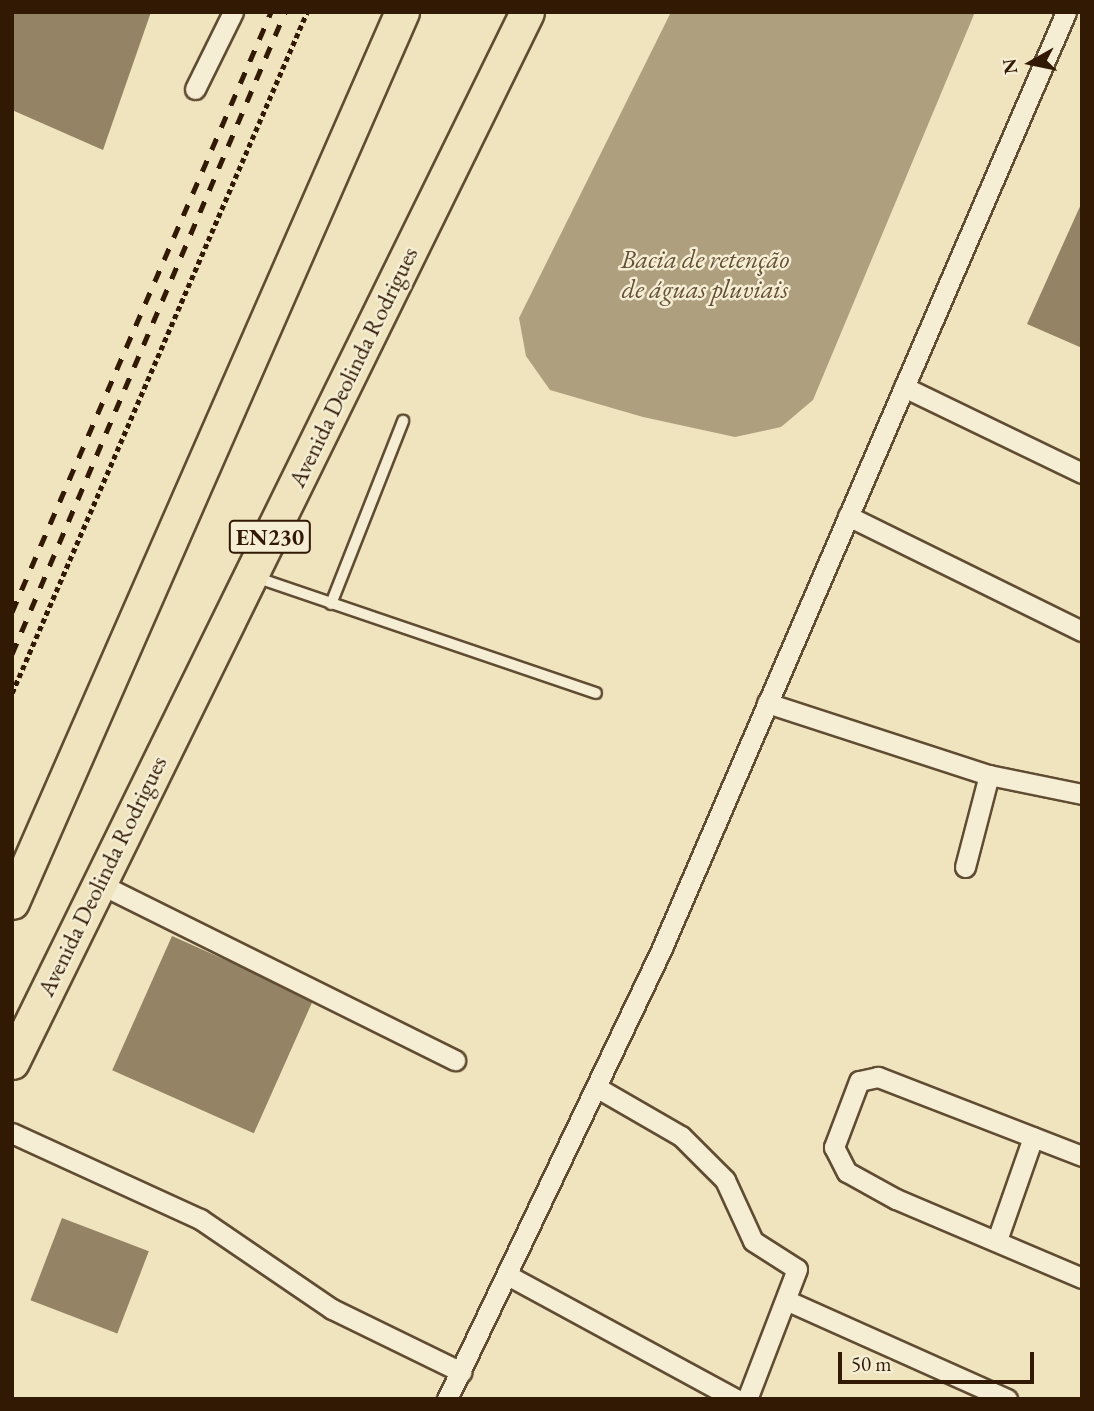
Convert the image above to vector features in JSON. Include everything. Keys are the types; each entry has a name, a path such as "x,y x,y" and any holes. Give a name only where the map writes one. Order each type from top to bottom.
{"highway":[{"path":"12,902 402,12"},
{"name":"Avenida Deolinda Rodrigues","path":"12,1062 96,882 251,576 527,12"}],"street":[{"path":"195,89 233,12"},
{"path":"447,1399 511,1277 596,1087 767,703 1066,12"},
{"path":"904,387 1082,473"},
{"path":"848,516 1082,631"},
{"path":"767,703 989,775 1082,794"},
{"path":"965,867 989,775"},
{"path":"96,882 455,1060"},
{"path":"1082,1156 868,1077 859,1081 834,1147 847,1172 1082,1279"},
{"path":"596,1087 681,1136 725,1180 753,1241 797,1269 788,1301 747,1399"},
{"path":"12,1133 200,1219 332,1309 461,1372"},
{"path":"997,1240 1033,1138"},
{"path":"511,1277 736,1399"},
{"path":"788,1301 1007,1399"}],"lane":[{"path":"331,604 403,421"},
{"path":"251,576 596,694"}],"path":[{"path":"12,693 307,12"}],"water":[{"name":"Bacia de retenção de águas pluviais","path":"671,12 975,12 813,400 781,427 735,437 643,417 550,390 526,356 519,318"}],"building":[{"path":"12,12 151,12 103,150 12,110"},
{"path":"1082,202 1082,348 1027,324"},
{"path":"172,936 314,999 254,1133 112,1070"},
{"path":"62,1218 149,1251 117,1333 30,1300"}],"railway":[{"path":"12,612 271,12"},
{"path":"12,654 285,12"}]}
